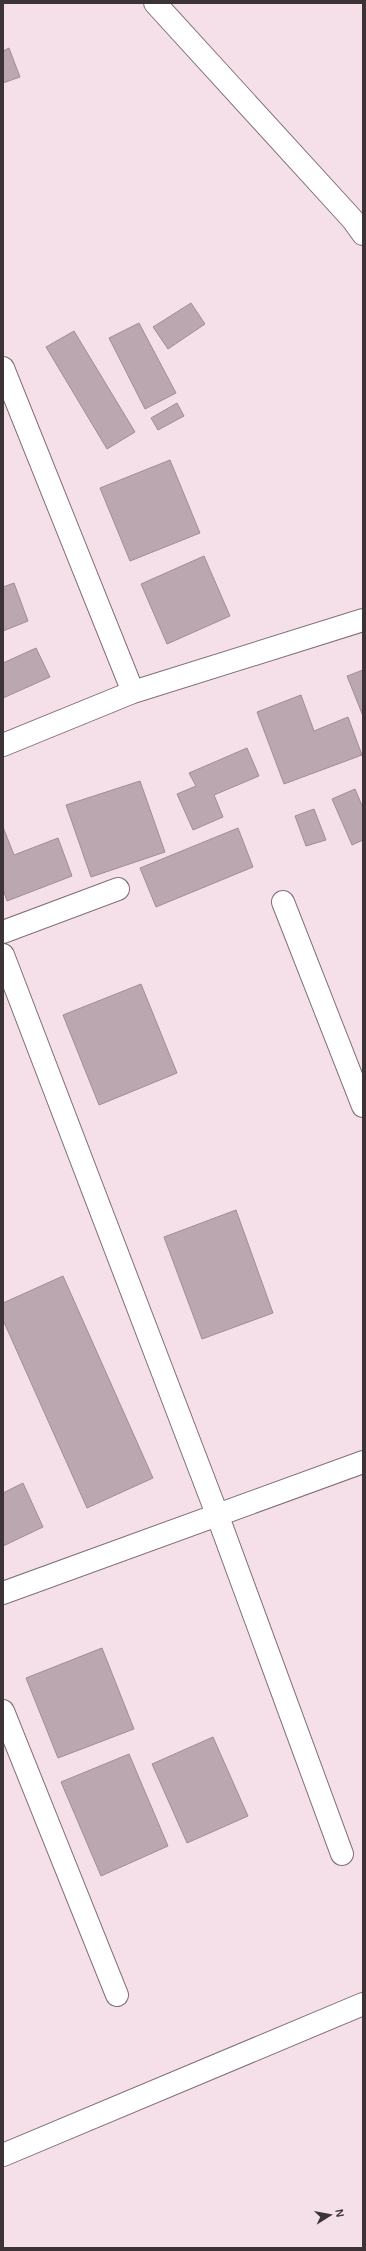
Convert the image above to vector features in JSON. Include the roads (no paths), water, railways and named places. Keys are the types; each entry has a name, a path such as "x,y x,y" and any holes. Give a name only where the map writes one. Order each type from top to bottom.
{"street":[{"path":"155,3 347,214 363,234"},
{"path":"3,368 133,692"},
{"path":"3,745 133,692 363,620"},
{"path":"3,932 118,889"},
{"path":"283,902 363,1106"},
{"path":"3,954 218,1514 342,1854"},
{"path":"3,1593 363,1462"},
{"path":"3,1711 117,1995"},
{"path":"3,2155 363,2004"}]}
